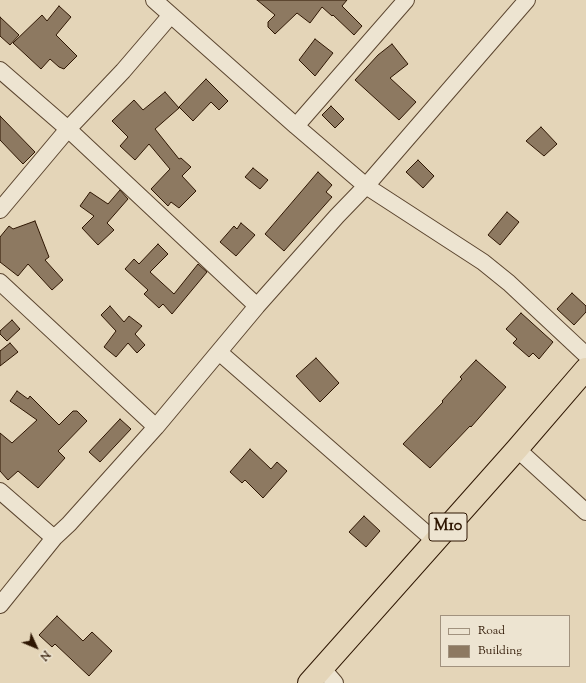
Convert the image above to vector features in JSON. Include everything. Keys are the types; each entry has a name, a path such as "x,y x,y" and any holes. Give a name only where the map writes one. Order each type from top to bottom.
{"highway":[{"name":"M10","path":"322,678 436,541 586,369"}],"street":[{"path":"154,0 366,186 483,262 520,293 586,355"},
{"path":"296,126 406,0"},
{"path":"0,605 54,538 69,524 156,426 257,306 337,216 366,186 527,0"},
{"path":"0,210 68,129 171,15"},
{"path":"0,70 68,129 257,306"},
{"path":"0,282 156,426"},
{"path":"218,352 436,541"},
{"path":"517,449 586,512"},
{"path":"0,491 54,538"}],"building":[{"path":"257,0 347,0 342,6 362,26 354,35 333,15 332,16 322,7 310,23 297,13 275,34 268,27 268,22 275,15"},
{"path":"59,6 71,17 56,35 77,56 64,69 59,67 50,59 41,69 13,43 42,15 47,21"},
{"path":"0,17 19,35 10,45 0,36"},
{"path":"315,39 333,53 315,76 299,60"},
{"path":"392,44 408,64 390,78 416,102 399,120 355,80 378,55"},
{"path":"206,79 228,101 219,110 211,102 193,121 179,107"},
{"path":"165,92 179,108 155,129 179,159 181,158 191,167 182,176 196,191 179,208 171,202 168,206 151,189 170,169 149,144 135,160 120,146 128,137 112,121 134,100 143,110"},
{"path":"331,106 344,119 335,128 322,115"},
{"path":"0,116 35,152 23,164 0,140"},
{"path":"541,127 557,144 544,156 526,141"},
{"path":"418,160 434,176 423,188 406,172"},
{"path":"253,168 268,180 260,189 245,177"},
{"path":"318,172 332,185 326,192 332,197 284,251 265,234"},
{"path":"120,190 128,199 107,223 114,230 98,245 82,228 94,216 80,206 90,192 108,204"},
{"path":"507,212 519,222 500,245 488,235"},
{"path":"35,221 49,257 45,260 63,280 52,290 28,264 18,276 0,262 0,237 9,226 13,229"},
{"path":"241,223 255,235 236,256 220,242 234,226 237,229"},
{"path":"158,244 168,254 150,272 174,294 198,264 207,272 172,314 163,304 159,308 144,294 148,290 125,269 134,259 139,264"},
{"path":"572,293 586,306 586,312 574,325 557,309"},
{"path":"110,306 124,322 129,316 142,326 135,334 145,345 137,353 128,343 116,357 104,347 116,331 101,315"},
{"path":"521,313 553,342 539,359 533,353 529,357 513,343 517,339 506,329"},
{"path":"12,320 20,329 7,341 0,334 0,331"},
{"path":"10,343 18,352 0,366 0,351"},
{"path":"316,358 339,383 320,402 296,376"},
{"path":"476,360 506,387 471,427 470,426 430,468 403,444 443,402 442,401 462,379 460,377"},
{"path":"17,391 28,399 30,396 59,425 73,411 77,411 87,421 58,451 65,458 38,488 18,471 8,480 0,471 0,433 12,443 37,420 10,401"},
{"path":"120,419 131,429 100,462 89,452"},
{"path":"250,449 271,469 277,462 287,471 263,498 245,480 242,483 230,472"},
{"path":"364,516 380,531 366,547 349,532"},
{"path":"57,616 83,641 92,632 112,651 89,676 55,644 52,647 39,635"}]}
